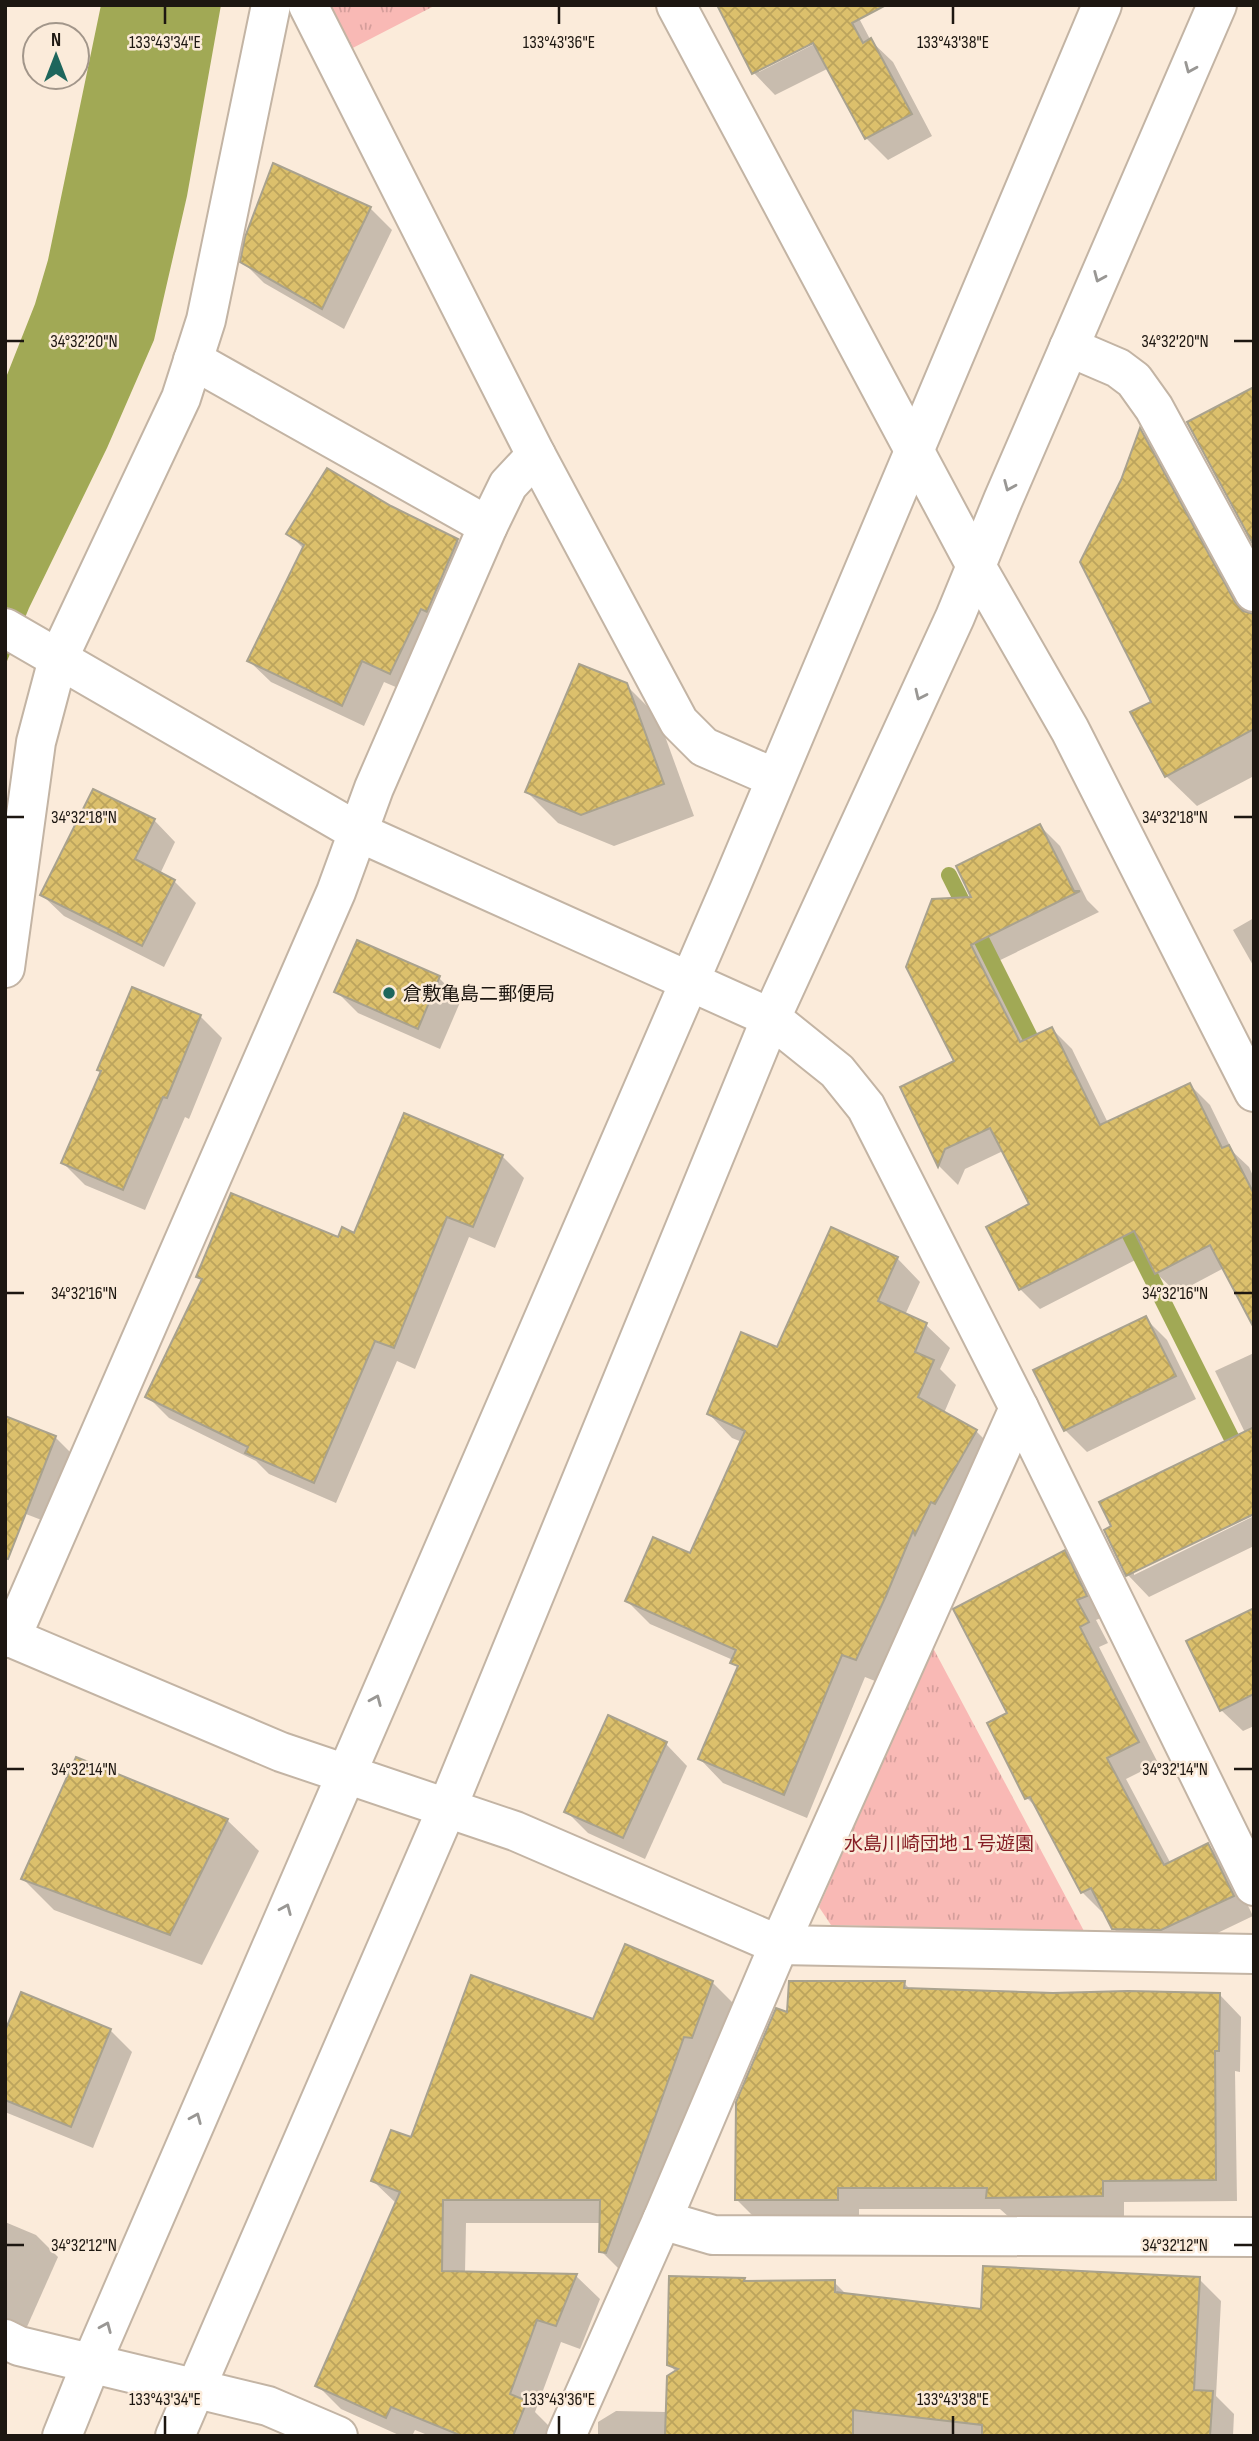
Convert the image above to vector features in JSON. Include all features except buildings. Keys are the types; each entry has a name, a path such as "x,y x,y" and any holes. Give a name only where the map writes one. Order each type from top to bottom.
{"street":[{"path":"5,968 36,743 33,645 181,398 206,320 271,5"},
{"path":"308,5 536,455 679,722 704,747 775,778"},
{"path":"676,5 976,566 1070,730 1254,1092"},
{"path":"62,2436 775,778 1102,5"},
{"path":"175,2436 447,1808 771,1018 955,617 1217,5"},
{"path":"1069,347 1118,368 1135,380 1154,408 1254,592"},
{"path":"193,360 488,526"},
{"path":"536,455 508,485 488,526 374,788 336,891 8,1637 281,1752 515,1831 779,1945 1254,1954"},
{"path":"33,645 358,832 771,1018 837,1071 866,1107 1019,1408 1254,1886"},
{"path":"566,2436 662,2220 779,1945 1019,1408"},
{"path":"662,2220 713,2235 1254,2237"},
{"path":"5,2339 19,2346 268,2406 338,2436"}],"green space":[{"path":"320,5 436,5 343,53"},
{"name":"水島川崎団地１号遊園","path":"932,1646 1084,1931 831,1925 819,1907"}],"shaded area":[{"path":"101,5 221,5 187,196 154,340 107,448 29,608 5,666 5,380 35,304 48,260 83,91 91,91 91,53"}],"waterway":[{"path":"949,875 1039,1055"},
{"path":"1120,1215 1240,1455"}],"place":[{"name":"倉敷亀島二郵便局","path":"389,993"}]}
